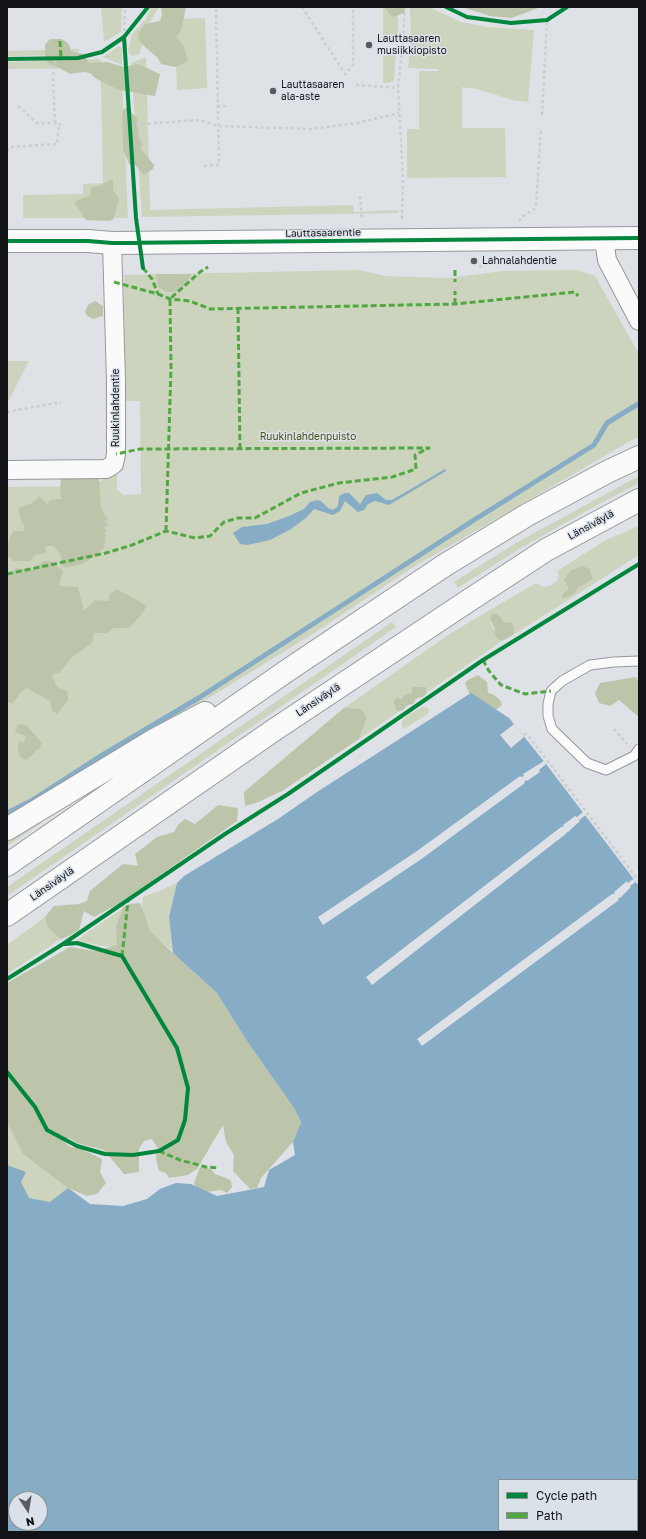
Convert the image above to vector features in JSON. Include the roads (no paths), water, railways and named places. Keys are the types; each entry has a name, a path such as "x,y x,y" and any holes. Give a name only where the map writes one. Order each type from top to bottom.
{"main road":[{"name":"Lauttasaarentie","path":"7,241 88,241 112,243 639,238"},
{"path":"7,865 291,668 445,565 527,515 639,456"},
{"name":"Länsiväylä","path":"7,915 274,730 448,614 546,550 639,500"},
{"path":"7,830 156,739 291,668"}],"street":[{"path":"604,239 606,260 639,321"},
{"name":"Ruukinlahdentie","path":"7,470 106,469 114,464 116,454 116,381 112,243"}],"lane":[{"path":"637,751 606,770 587,763 552,729 548,716 548,704 551,691 562,681 590,665 639,661"}],"water":[{"path":"445,469 446,471 389,505 375,501 368,504 364,510 358,512 345,501 340,511 333,515 314,509 306,518 291,529 270,540 247,545 240,544 233,533 242,527 267,524 289,516 304,509 310,502 317,500 321,501 328,508 333,510 338,506 339,496 345,493 349,493 360,504 366,495 377,493 386,500 392,500"},
{"path":"471,693 509,718 639,886 639,1532 7,1532 7,1165 26,1172 21,1182 29,1198 50,1202 68,1188 90,1204 123,1206 147,1199 160,1189 176,1183 191,1184 217,1196 264,1187 269,1170 295,1155 293,1142 301,1122 294,1108 247,1041 217,993 173,953 169,917 177,883 184,876 278,819 317,792"}],"waterway":[{"path":"7,813 31,801 99,757 197,699 474,520 594,445 607,423 638,404"}],"place":[{"name":"Lauttasaaren musiikkiopisto","path":"369,45"},
{"name":"Lauttasaaren ala-aste","path":"273,91"},
{"name":"Lahnalahdentie","path":"474,261"}],"park label":[{"name":"Ruukinlahdenpuisto","path":"308,437"}]}
